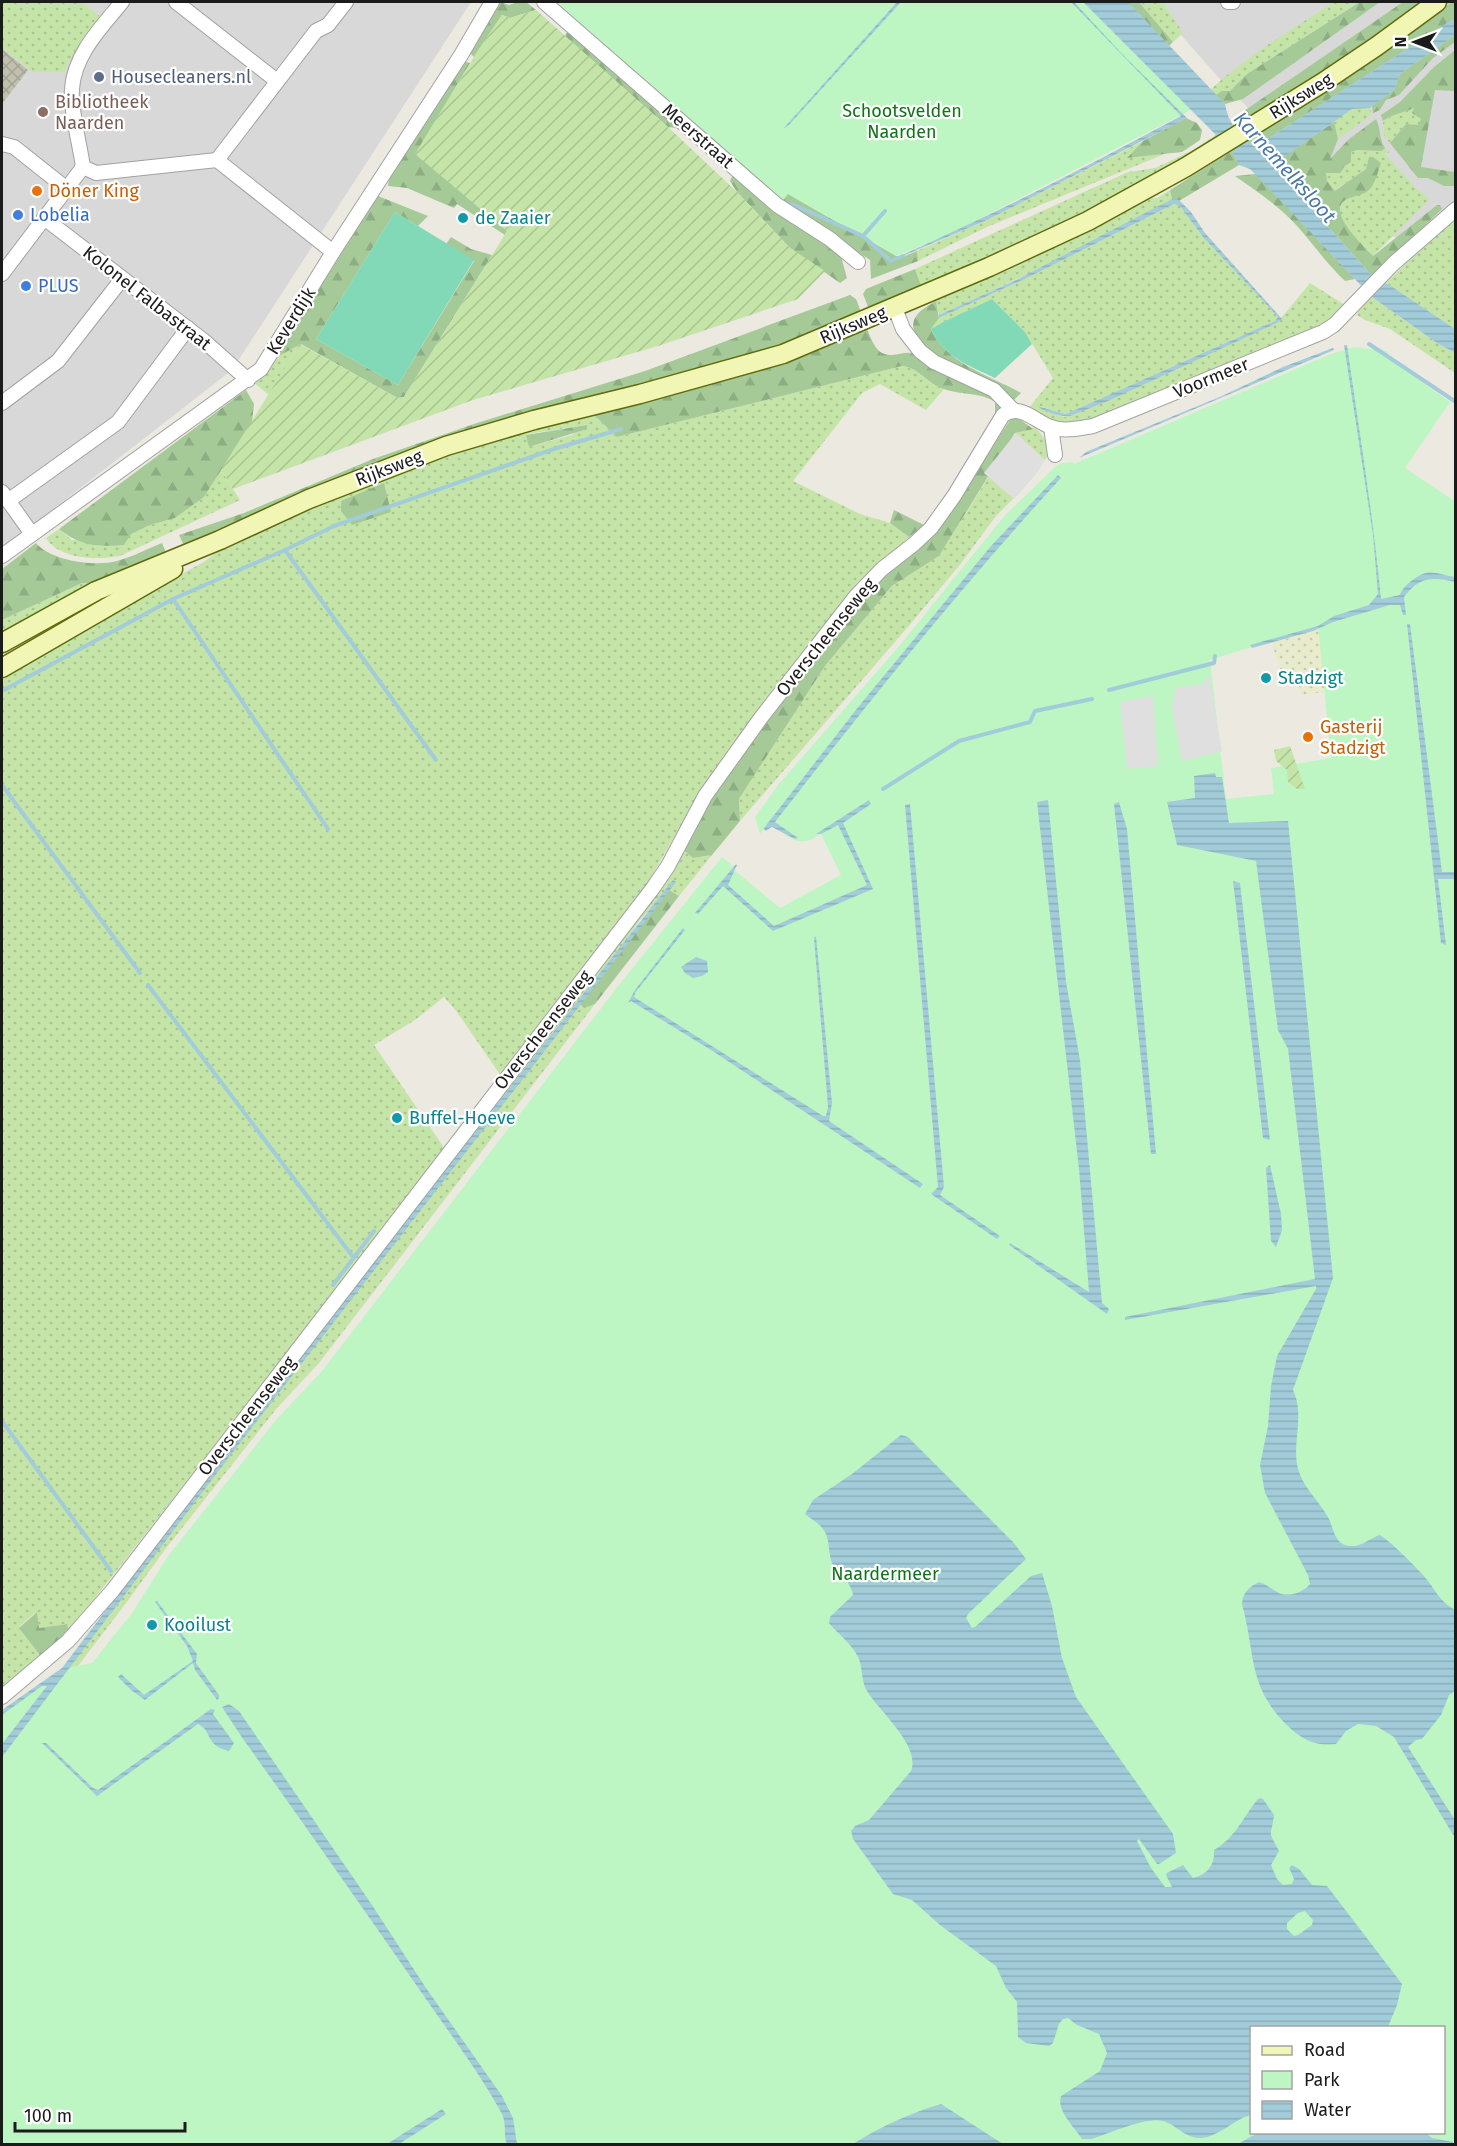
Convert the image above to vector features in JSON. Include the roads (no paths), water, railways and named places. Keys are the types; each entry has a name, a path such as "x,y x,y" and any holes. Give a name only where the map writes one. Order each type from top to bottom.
{"main road":[{"name":"Rijksweg","path":"2,643 96,591 220,540 309,499 446,446 534,420 640,394 783,354 895,308 1088,222 1223,145 1377,46 1437,2"},
{"name":"Rijksweg","path":"2,668 164,575 220,540"}],"street":[{"path":"2,274 83,167 72,90 75,74 83,53 122,2"},
{"path":"176,2 277,81"},
{"path":"217,160 316,31 328,25 346,2"},
{"name":"Keverdijk","path":"2,556 261,369 492,2"},
{"name":"Meerstraat","path":"544,2 777,205 830,239 858,262"},
{"path":"1228,2 1233,2"},
{"path":"2,144 14,147 67,189"},
{"path":"83,167 96,173 217,160 333,252"},
{"name":"Voormeer","path":"1051,427 1069,430 1093,426 1312,337 1334,325 1361,296 1455,209"},
{"name":"Kolonel Falbastraat","path":"44,218 188,328 248,380"},
{"path":"2,403 58,361 122,279"},
{"path":"895,308 903,329 920,351 934,362 994,390 1014,411 1023,412 1051,427 1055,455"},
{"path":"32,534 5,496 118,422 188,328"},
{"name":"Overscheenseweg","path":"2,1697 68,1641 113,1590 653,888 668,866 705,796 760,719 856,596 882,569 931,528 954,496 1004,415 1014,411"}],"water":[{"path":"897,2 901,2 783,129"},
{"path":"1071,2 1074,2 1124,56 1187,118 987,220 903,256 1043,188 1181,116"},
{"path":"1083,2 1128,2 1225,104 1235,128 1254,145 1260,144 1455,18 1455,35 1400,74 1394,90 1370,108 1352,109 1274,166 1372,276 1455,329 1455,353 1372,297 1250,169 1239,165 1232,151"},
{"path":"1172,199 1179,200 1191,212 1205,233 1282,319 1108,401 1070,416 1053,414 1037,406 1066,414 1275,321 1278,317 1203,237 1180,206 1174,204 1027,278 939,318 939,315 1016,280"},
{"path":"1344,345 1347,345 1361,440 1374,535 1381,599 1400,595 1410,582 1426,573 1455,577 1455,582 1433,579 1415,585 1404,597 1406,615 1403,615 1400,605 1390,605 1333,622 1313,631 1252,648 1250,645 1318,626 1334,616 1369,605 1378,594 1373,535"},
{"path":"1333,348 1334,350 1079,458 1086,452 1222,396 1283,367"},
{"path":"1058,475 1061,478 915,647 775,822 798,838 795,839 772,827 765,831 764,828 859,706 991,546"},
{"path":"1407,624 1410,624 1442,872 1455,872 1455,879 1438,879 1446,945 1441,943"},
{"path":"1215,773 1216,777 1222,777 1229,823 1288,821 1333,1278 1293,1390 1298,1411 1296,1451 1299,1472 1305,1485 1326,1513 1341,1543 1350,1546 1358,1545 1380,1535 1423,1575 1440,1598 1455,1610 1455,1691 1449,1695 1441,1715 1422,1739 1416,1740 1408,1747 1455,1820 1455,1838 1394,1737 1376,1726 1358,1724 1346,1731 1336,1744 1317,1743 1306,1739 1290,1728 1276,1713 1266,1699 1255,1670 1242,1604 1245,1593 1259,1582 1285,1595 1299,1592 1310,1584 1308,1575 1265,1493 1260,1465 1268,1426 1271,1386 1277,1356 1316,1286 1125,1320 1125,1317 1315,1279 1288,1049 1278,1030 1256,861 1177,845 1167,802 1195,798 1194,776"},
{"path":"869,800 871,804 843,823 873,889 773,931 723,886 698,914 695,913 736,864 728,885 774,926 867,885 838,825 821,834 816,834"},
{"path":"1048,800 1066,982 1080,1060 1102,1303 1109,1309 1107,1314 1009,1245 1010,1243 1089,1292 1079,1169 1037,802"},
{"path":"1119,802 1127,829 1156,1154 1151,1154 1114,804"},
{"path":"910,804 944,1187 940,1195 1000,1236 997,1239 931,1194 938,1187 905,805"},
{"path":"673,880 676,882 233,1452 2,1757 2,1744 47,1686 42,1686 2,1715 2,1710 62,1668 290,1367"},
{"path":"1233,881 1240,883 1270,1140 1263,1138"},
{"path":"683,928 685,930 634,997 826,1116 828,1107 814,938 816,936 832,1103 829,1121 923,1184 920,1188 711,1050 631,1001 628,1003 635,990"},
{"path":"696,957 707,961 708,972 693,978 681,967"},
{"path":"1270,1165 1281,1214 1282,1230 1276,1247 1271,1241 1266,1168"},
{"path":"901,1435 908,1437 1013,1542 1026,1559 968,1614 966,1618 972,1628 1031,1576 1042,1573 1052,1606 1062,1658 1076,1697 1173,1834 1176,1853 1159,1864 1139,1839 1137,1841 1151,1868 1165,1887 1172,1887 1167,1873 1183,1865 1193,1878 1206,1872 1212,1864 1214,1850 1233,1834 1257,1800 1263,1799 1274,1815 1271,1833 1279,1851 1271,1865 1277,1879 1283,1885 1292,1884 1294,1879 1289,1868 1292,1865 1299,1869 1312,1885 1327,1886 1402,1984 1388,2026 1250,2026 1250,2115 1214,2135 1201,2138 1185,2134 1168,2123 1156,2120 1138,2123 1091,2139 1082,2139 1063,2113 1060,2101 1061,2096 1100,2071 1107,2053 1099,2034 1077,2025 1068,2018 1063,2019 1059,2024 1053,2043 1049,2046 1026,2043 1018,2037 1017,2002 1006,1988 996,1966 940,1925 912,1900 893,1894 853,1839 851,1831 855,1826 869,1820 911,1771 912,1761 905,1740 865,1687 857,1654 829,1623 830,1617 853,1595 848,1583 833,1565 825,1533 805,1514 813,1500 852,1474","holes":["1305,1911 1313,1920 1312,1925 1294,1936 1287,1929 1287,1923 1298,1913"]},
{"path":"157,1601 197,1654 196,1663 219,1695 217,1700 195,1670 193,1663 145,1700 118,1677 121,1674 144,1695 193,1661 187,1646 155,1602"},
{"path":"229,1704 239,1711 426,1988 502,2096 513,2118 517,2144 507,2144 502,2114 483,2082 241,1736 222,1707"},
{"path":"211,1709 215,1710 213,1714 234,1743 229,1751 212,1742 206,1730 198,1724 97,1796 42,1743 46,1743 93,1788 98,1790"},
{"path":"941,2104 1003,2144 853,2144 895,2121"},
{"path":"442,2109 446,2114 399,2144 387,2144"},
{"path":"1256,2134 1427,2134 1432,2138 1453,2142 1453,2144 1238,2144"}],"waterway":[{"path":"792,204 863,236 891,261 903,256"},
{"path":"863,236 885,211"},
{"path":"1369,344 1456,402"},
{"path":"436,760 285,550 334,526 554,449 621,429"},
{"path":"2,691 173,599 285,550"},
{"path":"173,599 328,829"},
{"path":"1109,690 1214,663 1215,656"},
{"path":"883,789 959,741 1030,722 1035,711 1092,699"},
{"path":"2,785 140,973"},
{"path":"148,985 353,1257"},
{"path":"333,1285 374,1231"},
{"path":"2,1421 111,1571"}],"place":[{"name":"Housecleaners.nl","path":"99,77"},
{"name":"Bibliotheek Naarden","path":"43,112"},
{"name":"Döner King","path":"37,191"},
{"name":"Lobelia","path":"18,215"},
{"name":"de Zaaier","path":"463,218"},
{"name":"PLUS","path":"26,286"},
{"name":"Stadzigt","path":"1266,678"},
{"name":"Gasterij Stadzigt","path":"1308,737"},
{"name":"Buffel-Hoeve","path":"397,1118"},
{"name":"Kooilust","path":"152,1625"}],"park label":[{"name":"Schootsvelden Naarden","path":"902,121"},
{"name":"Naardermeer","path":"885,1574"}],"water label":[{"name":"Karnemelksloot","path":"1285,167"}]}
